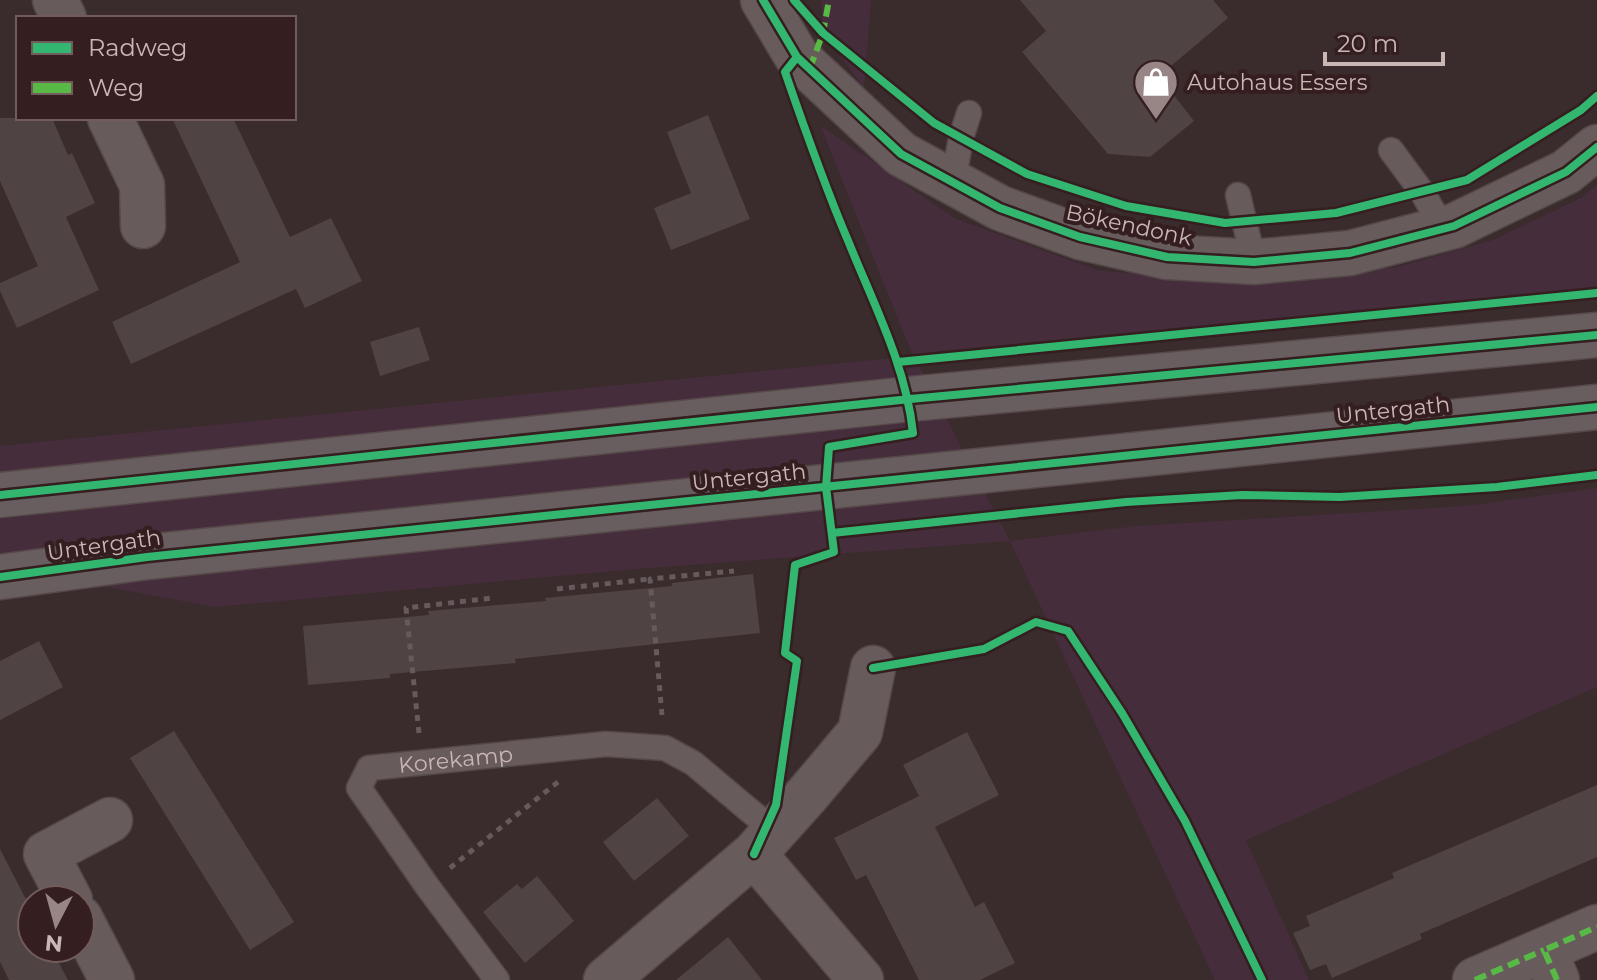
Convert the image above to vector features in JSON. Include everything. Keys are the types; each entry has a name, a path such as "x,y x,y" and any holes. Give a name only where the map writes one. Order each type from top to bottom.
{"main road":[{"path":"0,495 910,399 1597,335"},
{"name":"Untergath","path":"0,577 147,557 1597,407"}],"street":[{"name":"Bökendonk","path":"763,0 797,57 901,154 1000,208 1080,237 1167,257 1254,262 1350,253 1454,226 1566,172 1597,147"},
{"path":"111,120 142,185 143,226"},
{"path":"606,980 764,843 860,732 873,668"},
{"path":"62,884 46,854 110,820"},
{"path":"764,843 861,980"},
{"path":"1475,980 1550,965 1597,927"},
{"path":"96,949 112,980"}],"lane":[{"path":"953,182 969,113"},
{"path":"1391,150 1422,192 1443,228"},
{"path":"1238,195 1254,262"},
{"name":"Korekamp","path":"497,980 359,788 369,768 606,744 665,748 693,763 764,843"}],"path":[{"path":"557,589 734,571"},
{"path":"650,579 665,748"},
{"path":"422,762 406,608 492,598"},
{"path":"427,886 606,744"}],"shaded area":[{"path":"821,0 871,0 864,88 823,33"},
{"path":"820,125 954,218 1097,270 1253,285 1397,267 1493,240 1581,198 1597,185 1597,289 914,356 1010,541 637,569 215,607 0,567 0,446 913,356"},
{"path":"1597,488 1597,687 1246,840 1309,980 1215,980 1010,541 1136,526 1466,506"}],"building":[{"path":"1020,0 1213,0 1228,18 1159,76 1194,121 1150,157 1108,154 1022,52 1046,31"},
{"path":"708,115 750,219 671,250 654,208 691,193 667,132"},
{"path":"0,118 53,120 95,203 66,217 99,290 17,328 0,291 0,283 38,266 0,181"},
{"path":"173,120 234,120 290,237 331,218 362,281 305,308 296,289 131,364 112,322 240,262"},
{"path":"419,327 430,360 380,376 370,342"},
{"path":"753,574 760,633 515,659 516,663 390,674 390,678 308,685 303,626 429,615 428,611 546,601 545,598 672,586 672,583"},
{"path":"39,641 63,687 0,720 0,661"},
{"path":"174,731 294,922 250,950 130,758"},
{"path":"967,732 999,795 935,827 975,907 984,902 1015,963 980,980 919,980 866,875 856,880 834,838 919,796 903,765"},
{"path":"1597,785 1597,857 1420,934 1422,939 1332,978 1326,964 1310,970 1293,933 1310,926 1306,916 1394,878 1392,873"},
{"path":"657,798 689,836 634,881 603,842"},
{"path":"0,849 18,884 16,964 60,964 68,980 9,980 0,962"},
{"path":"537,876 574,921 525,963 483,912 517,884 522,889"},
{"path":"728,937 762,980 676,980"}],"marked path":[{"path":"810,68 823,33 829,0"},
{"path":"1557,980 1544,950 1597,927"},
{"path":"1475,980 1544,950"}],"cycle path":[{"path":"763,0 797,57 901,154 1000,208 1080,237 1167,257 1254,262 1350,253 1454,226 1566,172 1597,147"},
{"path":"794,0 823,33 934,123 1027,174 1126,206 1225,223 1336,213 1467,180 1581,110 1597,96"},
{"path":"754,854 776,805 797,661 785,653 795,565 834,552 826,487 829,447 913,433 896,360 823,180 785,72 797,57"},
{"path":"898,362 1597,293"},
{"path":"0,495 910,399 1597,335"},
{"path":"0,577 147,557 1597,407"},
{"path":"832,533 1126,502 1242,495 1340,497 1497,487 1597,475"},
{"path":"873,668 984,649 1036,622 1068,631 1122,713 1185,821 1262,980"}],"place":[{"name":"Autohaus Essers","path":"1156,121"}]}
